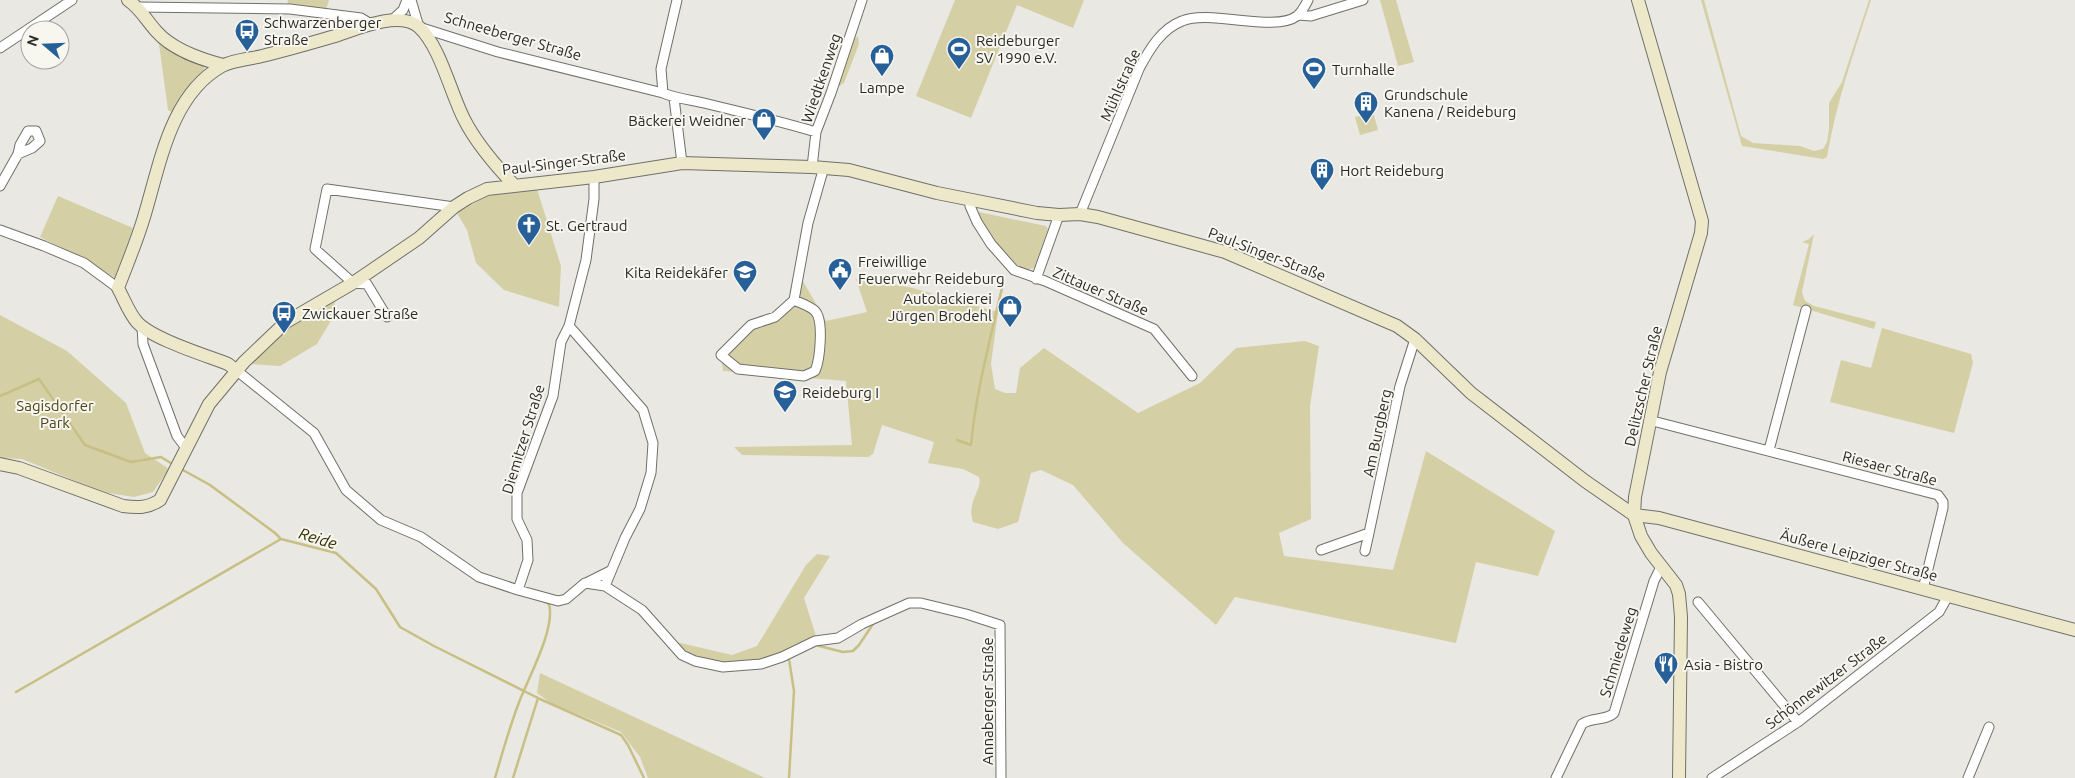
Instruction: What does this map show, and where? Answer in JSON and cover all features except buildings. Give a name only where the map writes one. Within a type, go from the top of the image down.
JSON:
[{"type":"street","points":[[0,48],[72,0]]},
{"type":"street","points":[[392,20],[403,10],[407,0]]},
{"type":"street","points":[[411,0],[419,27],[441,63],[463,118],[473,134],[514,185]]},
{"type":"street","points":[[663,93],[661,81],[662,63],[677,0]]},
{"type":"street","name":"Wiedtkenweg","points":[[818,167],[816,132],[862,0]]},
{"type":"street","points":[[1298,16],[1308,0]]},
{"type":"street","name":"Mühlstraße","points":[[1080,214],[1139,69],[1146,55],[1172,26],[1192,18],[1284,21],[1298,16],[1311,16],[1363,0]]},
{"type":"street","name":"Delitzscher Straße","points":[[1638,0],[1702,221],[1701,233],[1660,372],[1649,420],[1635,497],[1634,514],[1645,545],[1676,585],[1680,604],[1679,778]]},
{"type":"street","name":"Schneeberger Straße","points":[[133,3],[290,9],[362,18],[371,24],[401,20],[498,52],[663,93],[674,98],[692,100],[816,132]]},
{"type":"street","name":"Schneeberger Straße","points":[[133,3],[156,32],[176,47],[223,65]]},
{"type":"street","points":[[118,288],[144,218],[165,142],[186,101],[204,79],[223,65],[298,48],[371,24]]},
{"type":"street","points":[[674,98],[682,163]]},
{"type":"street","points":[[0,186],[18,154]]},
{"type":"street","name":"Paul-Singer-Straße","points":[[0,464],[19,468],[123,506],[138,508],[150,506],[160,500],[208,404],[236,370],[286,322],[354,282],[419,238],[454,207],[487,189],[594,177],[682,163],[818,167],[849,170],[972,200],[1037,213],[1098,216],[1225,252],[1397,326],[1414,339],[1471,393],[1585,481],[1634,514]]},
{"type":"street","points":[[794,300],[814,310],[820,320],[819,359],[815,371],[804,376],[738,369],[721,355],[751,325],[775,317],[794,300],[818,167]]},
{"type":"street","name":"Diemitzer Straße","points":[[518,590],[528,560],[527,540],[517,519],[517,493],[553,396],[561,342],[569,326],[586,260],[594,198],[594,177]]},
{"type":"street","points":[[387,317],[367,284],[354,282],[315,249],[327,190],[454,207]]},
{"type":"street","name":"Zittauer Straße","points":[[972,200],[970,206],[977,222],[1004,260],[1014,270],[1154,329],[1192,376]]},
{"type":"street","points":[[1036,279],[1059,215]]},
{"type":"street","points":[[0,230],[84,263],[118,288],[135,320],[142,327],[169,341],[220,361],[236,370],[314,433],[346,490],[381,520],[421,537],[479,577],[558,601],[566,599],[586,584],[610,572]]},
{"type":"street","points":[[1768,450],[1806,310]]},
{"type":"street","points":[[569,326],[643,410],[654,442],[651,474],[640,509],[605,586]]},
{"type":"street","points":[[142,327],[142,344],[177,436],[181,459]]},
{"type":"street","name":"Am Burgberg","points":[[1365,552],[1400,386],[1414,339]]},
{"type":"street","name":"Riesaer Straße","points":[[1649,420],[1938,494],[1943,502],[1943,508],[1923,589]]},
{"type":"street","name":"Äußere Leipziger Straße","points":[[1634,514],[1659,518],[2075,630]]},
{"type":"street","points":[[1321,550],[1369,533]]},
{"type":"street","name":"Schmiedeweg","points":[[1556,778],[1582,724],[1588,720],[1610,718],[1614,713],[1654,581],[1661,567]]},
{"type":"street","name":"Annaberger Straße","points":[[586,584],[605,586],[642,610],[682,655],[695,661],[723,668],[761,664],[782,657],[815,641],[838,638],[862,624],[909,603],[921,603],[1000,625],[1001,778]]},
{"type":"street","name":"Schönnewitzer Straße","points":[[1712,778],[1798,722],[1939,612],[1948,596]]},
{"type":"street","points":[[1698,602],[1798,722]]},
{"type":"street","points":[[1968,778],[1989,727]]},
{"type":"green space","points":[[288,0],[329,0],[326,10],[287,7]]},
{"type":"green space","name":"Reideburger SV 1990 e.V.","points":[[955,0],[1084,0],[1073,28],[1017,5],[971,118],[916,96]]},
{"type":"green space","points":[[1380,0],[1396,0],[1414,62],[1398,66]]},
{"type":"green space","points":[[1701,0],[1704,0],[1741,136],[1753,143],[1800,146],[1814,151],[1823,149],[1827,142],[1829,103],[1842,82],[1869,0],[1871,0],[1840,97],[1827,157],[1823,159],[1742,146]]},
{"type":"green space","points":[[858,36],[859,44],[844,83],[838,87],[853,40]]},
{"type":"green space","points":[[159,44],[204,63],[204,74],[175,114],[168,110]]},
{"type":"green space","points":[[1373,112],[1378,130],[1360,135],[1355,117]]},
{"type":"green space","points":[[537,189],[561,266],[559,307],[504,290],[476,263],[467,230],[457,213],[487,196]]},
{"type":"green space","points":[[58,196],[133,228],[115,278],[90,262],[40,237]]},
{"type":"green space","points":[[974,211],[1046,226],[1048,229],[1034,268],[1024,269],[1006,258],[998,250]]},
{"type":"green space","points":[[1814,234],[1802,292],[1805,301],[1814,306],[1876,322],[1874,329],[1793,305],[1809,244],[1802,242]]},
{"type":"green space","points":[[800,276],[826,321],[867,312],[856,279],[909,287],[998,312],[991,364],[995,389],[1005,393],[1016,393],[1020,368],[1044,348],[1138,413],[1200,383],[1236,348],[1305,341],[1319,346],[1310,406],[1311,519],[1279,533],[1284,556],[1393,570],[1426,451],[1555,531],[1538,576],[1476,562],[1456,643],[1235,597],[1216,625],[1123,543],[1073,485],[1041,470],[1031,473],[1018,522],[998,529],[973,522],[971,515],[973,502],[979,487],[979,477],[963,469],[928,463],[934,442],[882,425],[873,454],[868,457],[742,455],[734,447],[852,445],[846,381],[723,371],[721,355],[751,325],[794,308]]},
{"type":"green space","points":[[336,296],[332,319],[317,344],[280,366],[251,364],[252,355],[290,325]]},
{"type":"green space","name":"Sagisdorfer Park","points":[[0,315],[67,351],[126,403],[145,453],[169,469],[153,492],[134,497],[102,492],[22,459],[0,458]]},
{"type":"green space","points":[[1882,328],[1971,354],[1973,363],[1954,433],[1830,402],[1841,360],[1871,368]]},
{"type":"green space","points":[[817,554],[830,556],[804,598],[816,636],[766,659],[738,664],[703,659],[692,655],[676,642],[732,655],[757,646],[806,565]]},
{"type":"green space","points":[[540,673],[765,778],[648,778],[640,757],[621,732],[551,703],[537,693]]},
{"type":"waterway","points":[[957,440],[971,445],[980,386],[1002,288]]},
{"type":"waterway","name":"Reide","points":[[0,396],[39,379],[85,445],[131,462],[161,457],[174,465]]},
{"type":"waterway","name":"Reide","points":[[181,469],[210,485],[281,539],[336,553],[376,589],[400,627],[540,699],[621,735],[644,778]]},
{"type":"waterway","points":[[16,692],[281,539]]},
{"type":"waterway","name":"Reide","points":[[495,778],[515,714],[545,640],[550,614],[549,604],[543,601]]},
{"type":"waterway","points":[[815,645],[843,652],[853,651],[873,624],[885,618]]},
{"type":"waterway","points":[[789,659],[794,691],[789,778]]},
{"type":"waterway","points":[[513,778],[538,698]]},
{"type":"place","name":"Schwarzenberger Straße","points":[[247,52]]},
{"type":"place","name":"Reideburger SV 1990 e.V.","points":[[959,70]]},
{"type":"place","name":"Lampe","points":[[882,77]]},
{"type":"place","name":"Turnhalle","points":[[1314,90]]},
{"type":"place","name":"Grundschule Kanena / Reideburg","points":[[1366,124]]},
{"type":"place","name":"Bäckerei Weidner","points":[[764,141]]},
{"type":"place","name":"Hort Reideburg","points":[[1322,191]]},
{"type":"place","name":"St. Gertraud","points":[[529,246]]},
{"type":"place","name":"Freiwillige Feuerwehr Reideburg","points":[[840,291]]},
{"type":"place","name":"Kita Reidekäfer","points":[[745,293]]},
{"type":"place","name":"Autolackierei Jürgen Brodehl","points":[[1010,328]]},
{"type":"place","name":"Zwickauer Straße","points":[[284,334]]},
{"type":"place","name":"Reideburg I","points":[[785,413]]},
{"type":"place","name":"Asia - Bistro","points":[[1666,685]]}]
